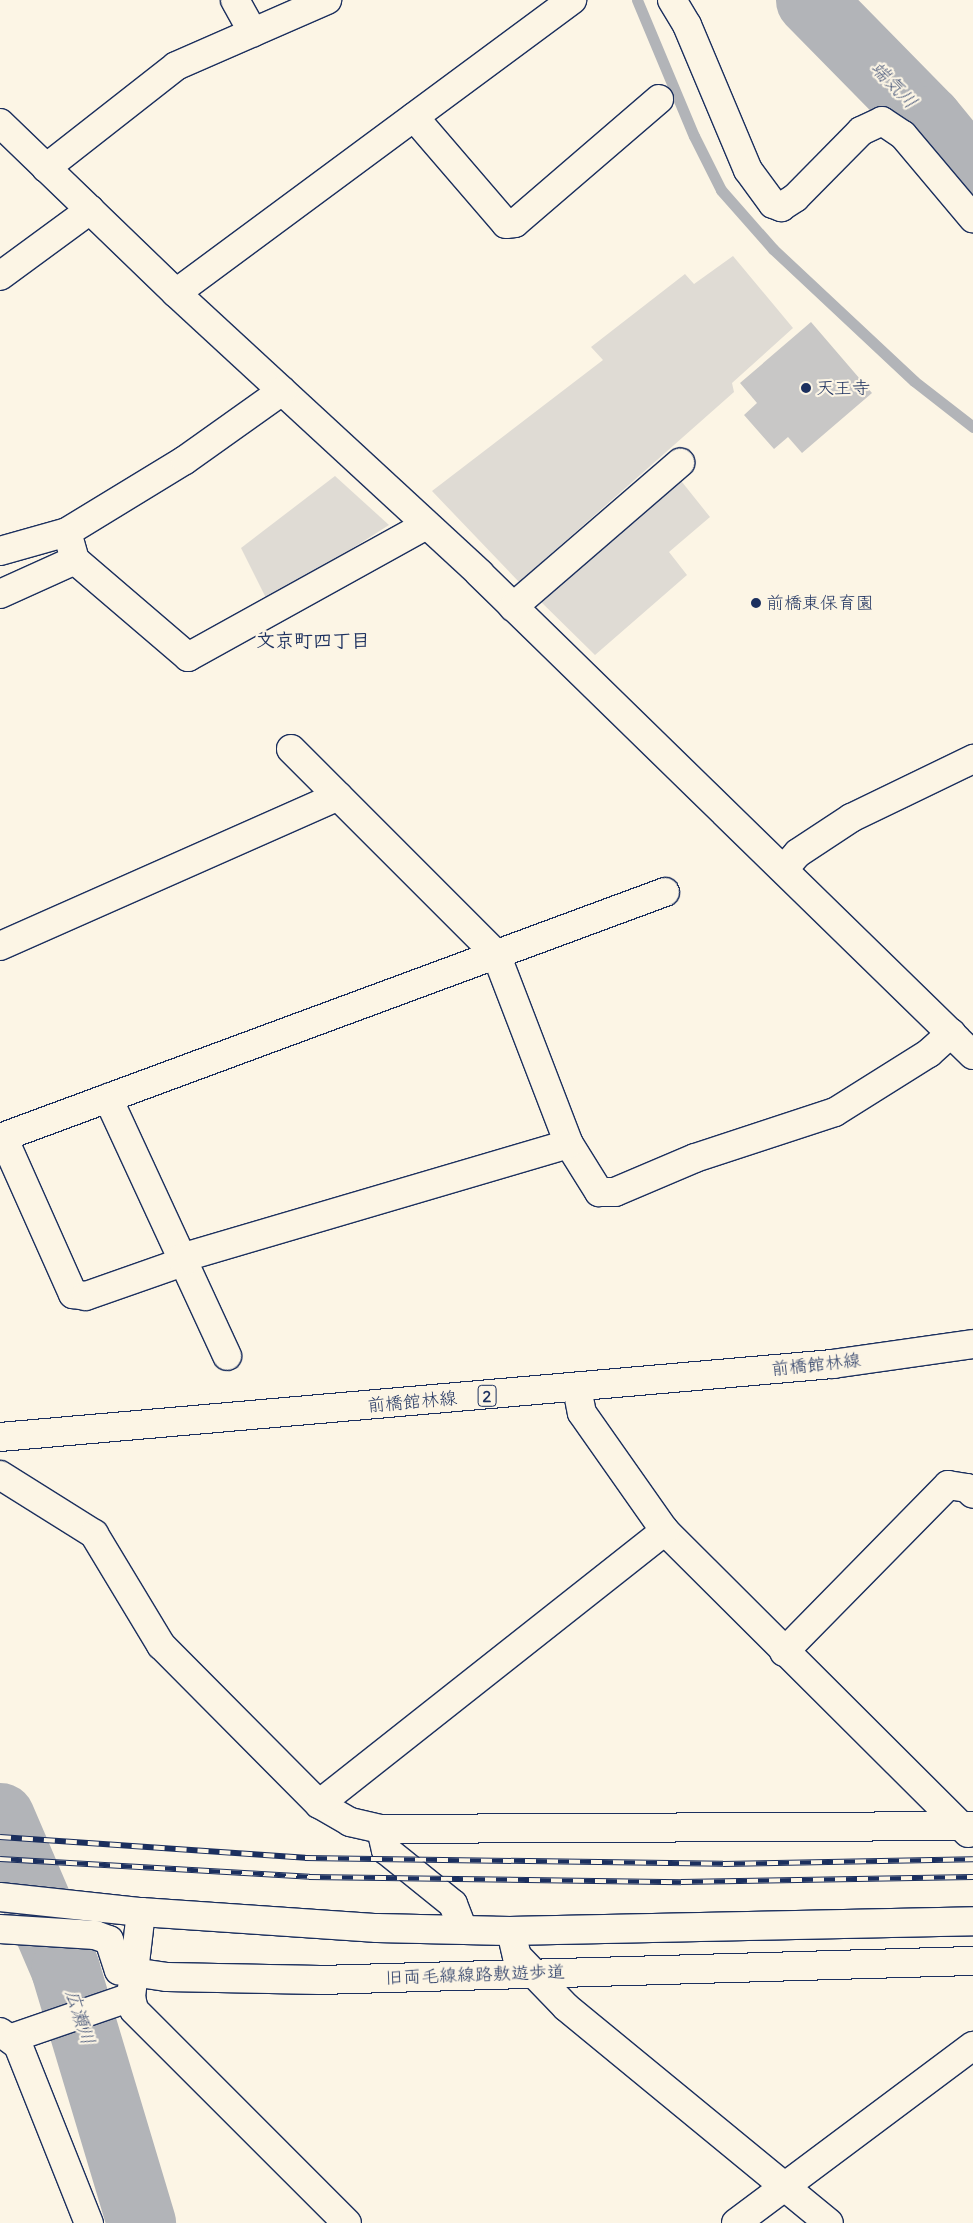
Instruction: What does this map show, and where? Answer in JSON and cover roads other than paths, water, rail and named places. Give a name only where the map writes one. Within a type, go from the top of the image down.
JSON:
[{"type":"street","points":[[235,0],[253,32]]},
{"type":"street","points":[[46,168],[176,66],[327,0]]},
{"type":"street","points":[[176,293],[572,0]]},
{"type":"street","points":[[672,0],[687,25],[748,170],[773,204],[781,207],[795,198],[862,131],[882,121],[903,135],[973,218]]},
{"type":"street","points":[[414,117],[506,224],[515,223],[660,99]]},
{"type":"street","points":[[0,123],[176,293],[513,607],[973,1055]]},
{"type":"street","points":[[0,276],[90,210]]},
{"type":"street","points":[[0,551],[68,532],[185,460],[282,391]]},
{"type":"street","points":[[513,607],[680,463]]},
{"type":"street","points":[[68,532],[75,560],[188,657],[426,524]]},
{"type":"street","points":[[0,594],[75,560]]},
{"type":"street","points":[[291,749],[496,954],[569,1144],[599,1192],[615,1192],[695,1158],[835,1112],[929,1053],[951,1033]]},
{"type":"street","points":[[784,869],[798,853],[851,818],[973,759]]},
{"type":"street","points":[[0,946],[338,796]]},
{"type":"street","points":[[569,1144],[182,1260],[86,1296],[73,1294],[2,1138],[665,892]]},
{"type":"street","points":[[108,1098],[226,1356]]},
{"type":"street","name":"前橋館林線","points":[[0,1437],[577,1388],[833,1364],[973,1344]]},
{"type":"street","points":[[577,1388],[582,1413],[665,1531],[784,1652],[969,1830]]},
{"type":"street","points":[[0,1475],[94,1534],[161,1645],[319,1804],[350,1822],[381,1829],[969,1830]]},
{"type":"street","points":[[784,1652],[948,1485],[967,1488],[973,1494]]},
{"type":"street","points":[[319,1804],[665,1531]]},
{"type":"street","points":[[381,1829],[386,1850],[453,1904],[462,1927]]},
{"type":"street","points":[[0,1897],[141,1912],[377,1928],[462,1927],[511,1931],[973,1921]]},
{"type":"street","points":[[141,1912],[128,1989],[134,2010],[347,2223]]},
{"type":"street","name":"旧両毛線線路敷遊歩道","points":[[0,1929],[95,1935],[109,1940],[119,1970],[128,1989],[167,1977],[320,1980],[973,1961]]},
{"type":"street","points":[[511,1931],[517,1956],[566,2007],[829,2223]]},
{"type":"street","points":[[89,2223],[6,2035],[38,2027],[128,1989]]},
{"type":"street","points":[[736,2223],[973,2046]]},
{"type":"waterway","points":[[637,0],[694,136],[721,190],[773,249],[914,381],[973,427]]},
{"type":"waterway","name":"端気川","points":[[810,0],[928,120],[973,175]]},
{"type":"waterway","name":"広瀬川","points":[[0,1817],[65,1969],[141,2223]]},
{"type":"railway","points":[[0,1837],[305,1858],[723,1864],[973,1859]]},
{"type":"railway","points":[[0,1859],[309,1877],[681,1882],[973,1877]]},
{"type":"place","name":"天王寺","points":[[806,388]]},
{"type":"place","name":"前橋東保育園","points":[[756,603]]},
{"type":"district","name":"文京町四丁目","points":[[313,641]]}]
